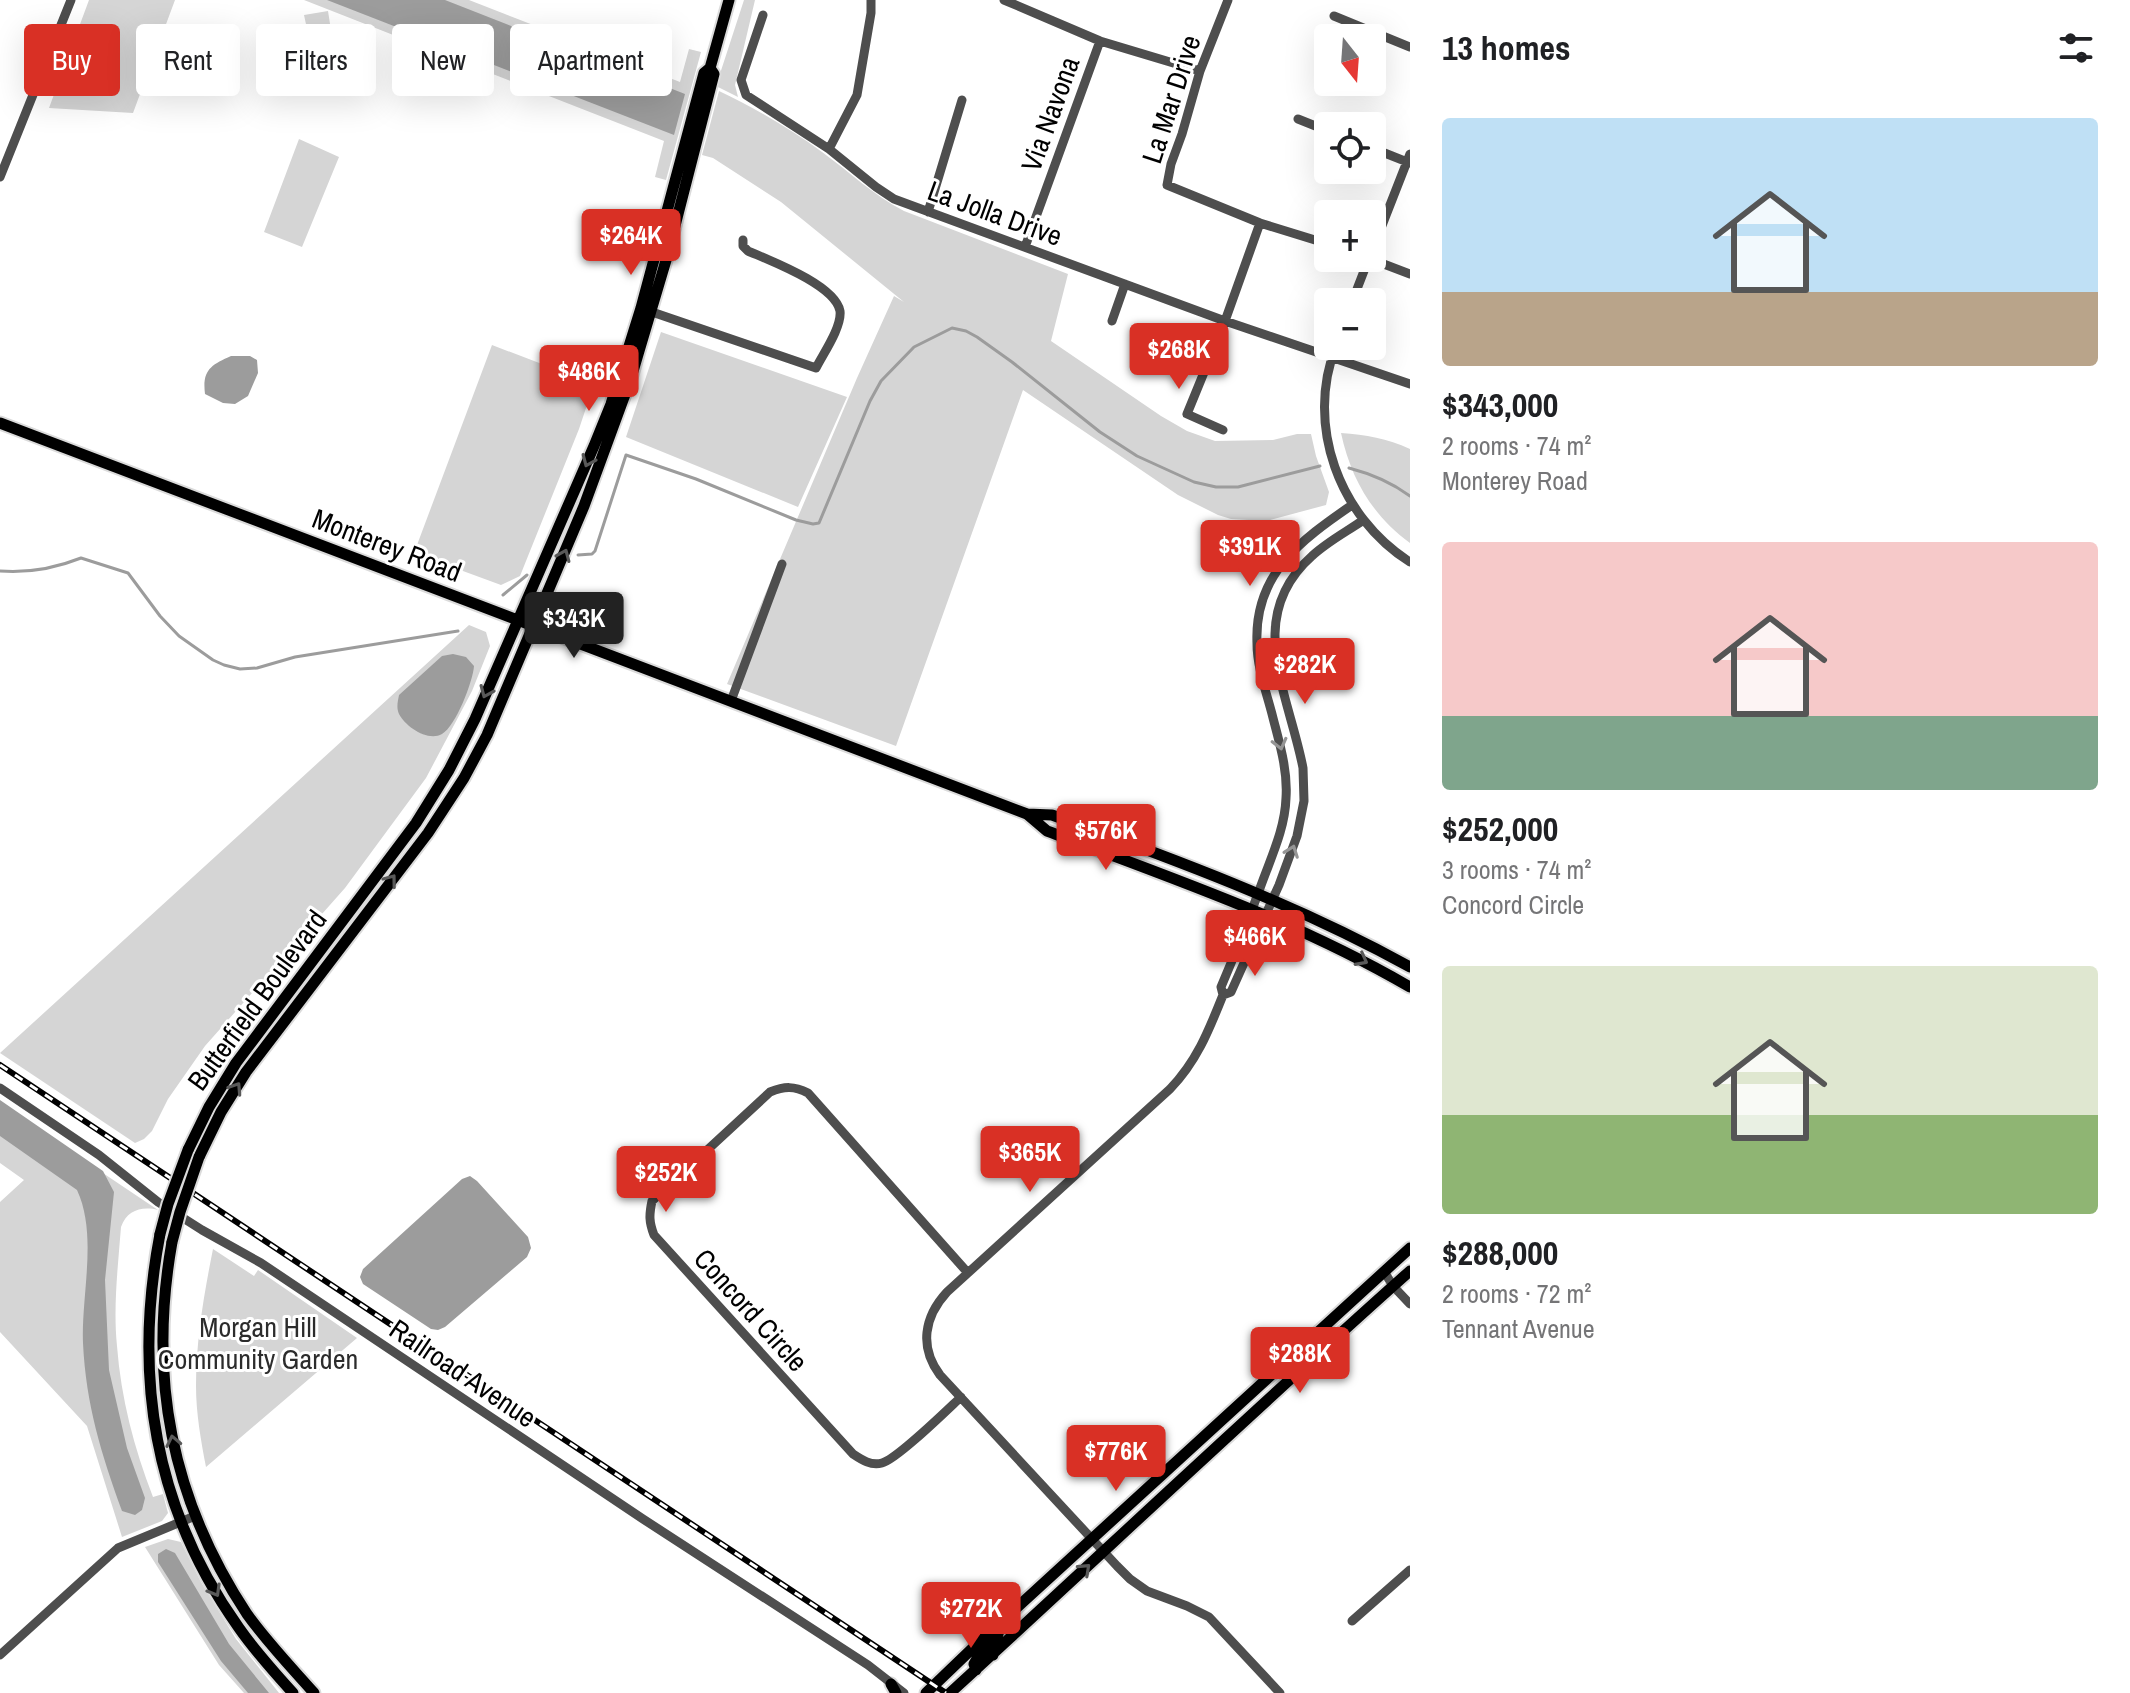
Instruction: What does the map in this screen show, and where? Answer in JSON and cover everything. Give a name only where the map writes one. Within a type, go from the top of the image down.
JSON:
[{"type":"main road","points":[[692,138],[703,96],[714,74],[710,68],[729,0]]},
{"type":"main road","name":"Butterfield Boulevard","points":[[314,1693],[249,1616],[218,1566],[195,1516],[175,1449],[163,1371],[163,1306],[172,1242],[199,1157],[221,1112],[246,1072],[428,833],[464,778],[487,735],[613,431],[652,312],[692,138]]},
{"type":"main road","name":"Butterfield Boulevard","points":[[293,1693],[237,1626],[205,1573],[181,1521],[167,1479],[157,1440],[148,1370],[149,1304],[160,1234],[188,1150],[236,1063],[432,799],[464,743],[611,404],[692,138]]},
{"type":"main road","name":"Monterey Road","points":[[0,423],[1027,814],[1052,815],[1258,894],[1339,930],[1410,967]]},
{"type":"main road","name":"Monterey Road","points":[[1027,814],[1047,831],[1266,914],[1329,943],[1410,987]]},
{"type":"main road","points":[[926,1693],[1410,1248]]},
{"type":"main road","points":[[950,1693],[1410,1271]]},
{"type":"main road","points":[[993,1655],[989,1647],[998,1635],[997,1626]]},
{"type":"main road","points":[[976,1670],[974,1661],[982,1650],[977,1644]]},
{"type":"street","points":[[0,177],[71,0]]},
{"type":"street","points":[[829,149],[857,95],[871,0]]},
{"type":"street","points":[[1004,0],[1100,41],[1200,71]]},
{"type":"street","name":"La Mar Drive","points":[[1228,0],[1200,71],[1167,185],[1260,223],[1314,239]]},
{"type":"street","name":"La Jolla Drive","points":[[763,15],[741,80],[746,95],[829,149],[894,199],[1314,351]]},
{"type":"street","points":[[1334,16],[1410,47]]},
{"type":"street","name":"Via Navona","points":[[1025,247],[1100,41]]},
{"type":"street","points":[[928,212],[962,100]]},
{"type":"street","points":[[1298,119],[1314,125]]},
{"type":"street","points":[[1386,153],[1409,160],[1386,217]]},
{"type":"street","points":[[1223,430],[1187,414],[1260,223]]},
{"type":"street","points":[[652,312],[816,368],[838,325],[840,310],[832,298],[809,280],[748,251],[743,246],[743,240]]},
{"type":"street","points":[[1386,265],[1410,274]]},
{"type":"street","points":[[1112,321],[1125,284]]},
{"type":"street","points":[[1330,360],[1325,389],[1326,435],[1330,455],[1345,492],[1362,521],[1410,562]]},
{"type":"street","name":"La Jolla Drive","points":[[1340,360],[1410,384]]},
{"type":"street","points":[[1280,1693],[1209,1617],[1147,1591],[1130,1579],[1092,1540],[940,1375],[929,1352],[927,1330],[938,1302],[1180,1078],[1203,1045],[1223,995],[1221,987],[1283,824],[1287,796],[1283,757],[1258,659],[1257,625],[1261,606],[1277,569],[1289,554],[1304,539],[1352,505]]},
{"type":"street","points":[[1223,995],[1231,992],[1273,900],[1302,820],[1304,783],[1300,753],[1274,651],[1278,610],[1288,584],[1300,568],[1326,545],[1362,521]]},
{"type":"street","points":[[731,701],[782,564]]},
{"type":"street","name":"Concord Circle","points":[[961,1397],[894,1457],[880,1464],[865,1462],[853,1454],[654,1235],[649,1213],[652,1201],[770,1092],[781,1087],[795,1087],[808,1093],[968,1273]]},
{"type":"street","name":"Railroad Avenue","points":[[0,1088],[99,1155],[169,1209],[261,1263],[643,1519],[868,1665],[894,1689],[904,1693]]},
{"type":"street","points":[[1382,1275],[1410,1304]]},
{"type":"street","points":[[0,1655],[118,1548],[195,1516]]},
{"type":"street","points":[[1352,1621],[1410,1570]]},
{"type":"green space","points":[[89,0],[175,0],[166,24],[136,24],[136,96],[139,96],[133,113],[49,108],[53,96],[120,96],[120,24],[80,24]]},
{"type":"green space","points":[[304,0],[469,0],[531,24],[510,24],[510,81],[494,74],[494,24],[392,24],[392,34],[376,28],[376,24],[365,24]]},
{"type":"green space","points":[[744,0],[755,0],[735,85],[738,97],[716,86]]},
{"type":"green space","points":[[328,11],[330,24],[306,24],[304,15]]},
{"type":"green space","points":[[689,49],[701,52],[666,180],[655,177],[664,141],[549,96],[672,96],[672,79],[680,82]]},
{"type":"green space","points":[[719,91],[798,135],[904,211],[1068,274],[1051,341],[1161,416],[1187,431],[1215,441],[1273,440],[1311,434],[1329,492],[1326,505],[1266,521],[1218,515],[1178,495],[1023,390],[896,746],[727,684],[894,296],[904,302],[781,202],[713,158],[702,155]]},
{"type":"green space","points":[[299,139],[339,157],[302,247],[264,232]]},
{"type":"green space","points":[[661,332],[847,397],[798,507],[626,437]]},
{"type":"green space","points":[[492,345],[594,384],[520,576],[501,585],[414,553]]},
{"type":"green space","points":[[1341,433],[1376,438],[1410,449],[1410,543],[1385,520],[1365,495],[1351,466]]},
{"type":"green space","points":[[469,625],[486,632],[490,646],[472,691],[426,778],[345,888],[205,1046],[144,1139],[135,1143],[0,1053]]},
{"type":"green space","points":[[0,1104],[158,1210],[136,1211],[127,1217],[121,1227],[116,1331],[125,1404],[134,1441],[153,1497],[163,1494],[168,1513],[162,1521],[122,1537],[87,1426],[0,1332],[0,1202],[24,1180],[0,1163]]},
{"type":"green space","name":"Morgan Hill Community Garden","points":[[213,1249],[254,1276],[258,1270],[357,1338],[206,1467],[198,1417],[196,1369]]},
{"type":"green space","points":[[168,1539],[181,1542],[236,1639],[279,1693],[244,1693],[219,1665],[145,1547]]},
{"type":"shaded area","points":[[327,0],[445,0],[510,25],[510,71],[494,65],[494,24],[392,25]]},
{"type":"shaded area","points":[[672,89],[685,94],[674,135],[574,96],[672,96]]},
{"type":"shaded area","points":[[231,356],[250,356],[257,360],[258,373],[248,396],[235,404],[223,403],[205,394],[209,369]]},
{"type":"shaded area","points":[[453,654],[466,657],[474,666],[467,692],[458,713],[442,734],[424,735],[402,719],[397,706],[399,695],[442,656]]},
{"type":"shaded area","points":[[0,1100],[103,1171],[114,1192],[105,1280],[109,1370],[127,1448],[145,1498],[142,1510],[135,1515],[122,1511],[101,1449],[87,1387],[83,1324],[88,1246],[83,1208],[77,1190],[0,1136]]},
{"type":"shaded area","points":[[470,1176],[528,1237],[531,1248],[527,1257],[445,1327],[431,1329],[363,1284],[360,1277],[363,1269],[462,1179]]},
{"type":"shaded area","points":[[166,1549],[175,1553],[229,1644],[269,1693],[248,1693],[221,1661],[158,1562],[158,1554]]},
{"type":"waterway","points":[[578,555],[595,551],[626,455],[696,479],[796,520],[819,523],[881,381],[914,347],[952,328],[977,337],[1100,432],[1137,456],[1194,482],[1216,487],[1238,487],[1320,466]]},
{"type":"waterway","points":[[1349,468],[1381,479],[1410,496]]},
{"type":"waterway","points":[[0,571],[41,569],[81,558],[128,573],[179,636],[213,660],[240,669],[458,631]]},
{"type":"waterway","points":[[503,595],[527,575]]},
{"type":"railway","points":[[0,1065],[946,1693]]}]
